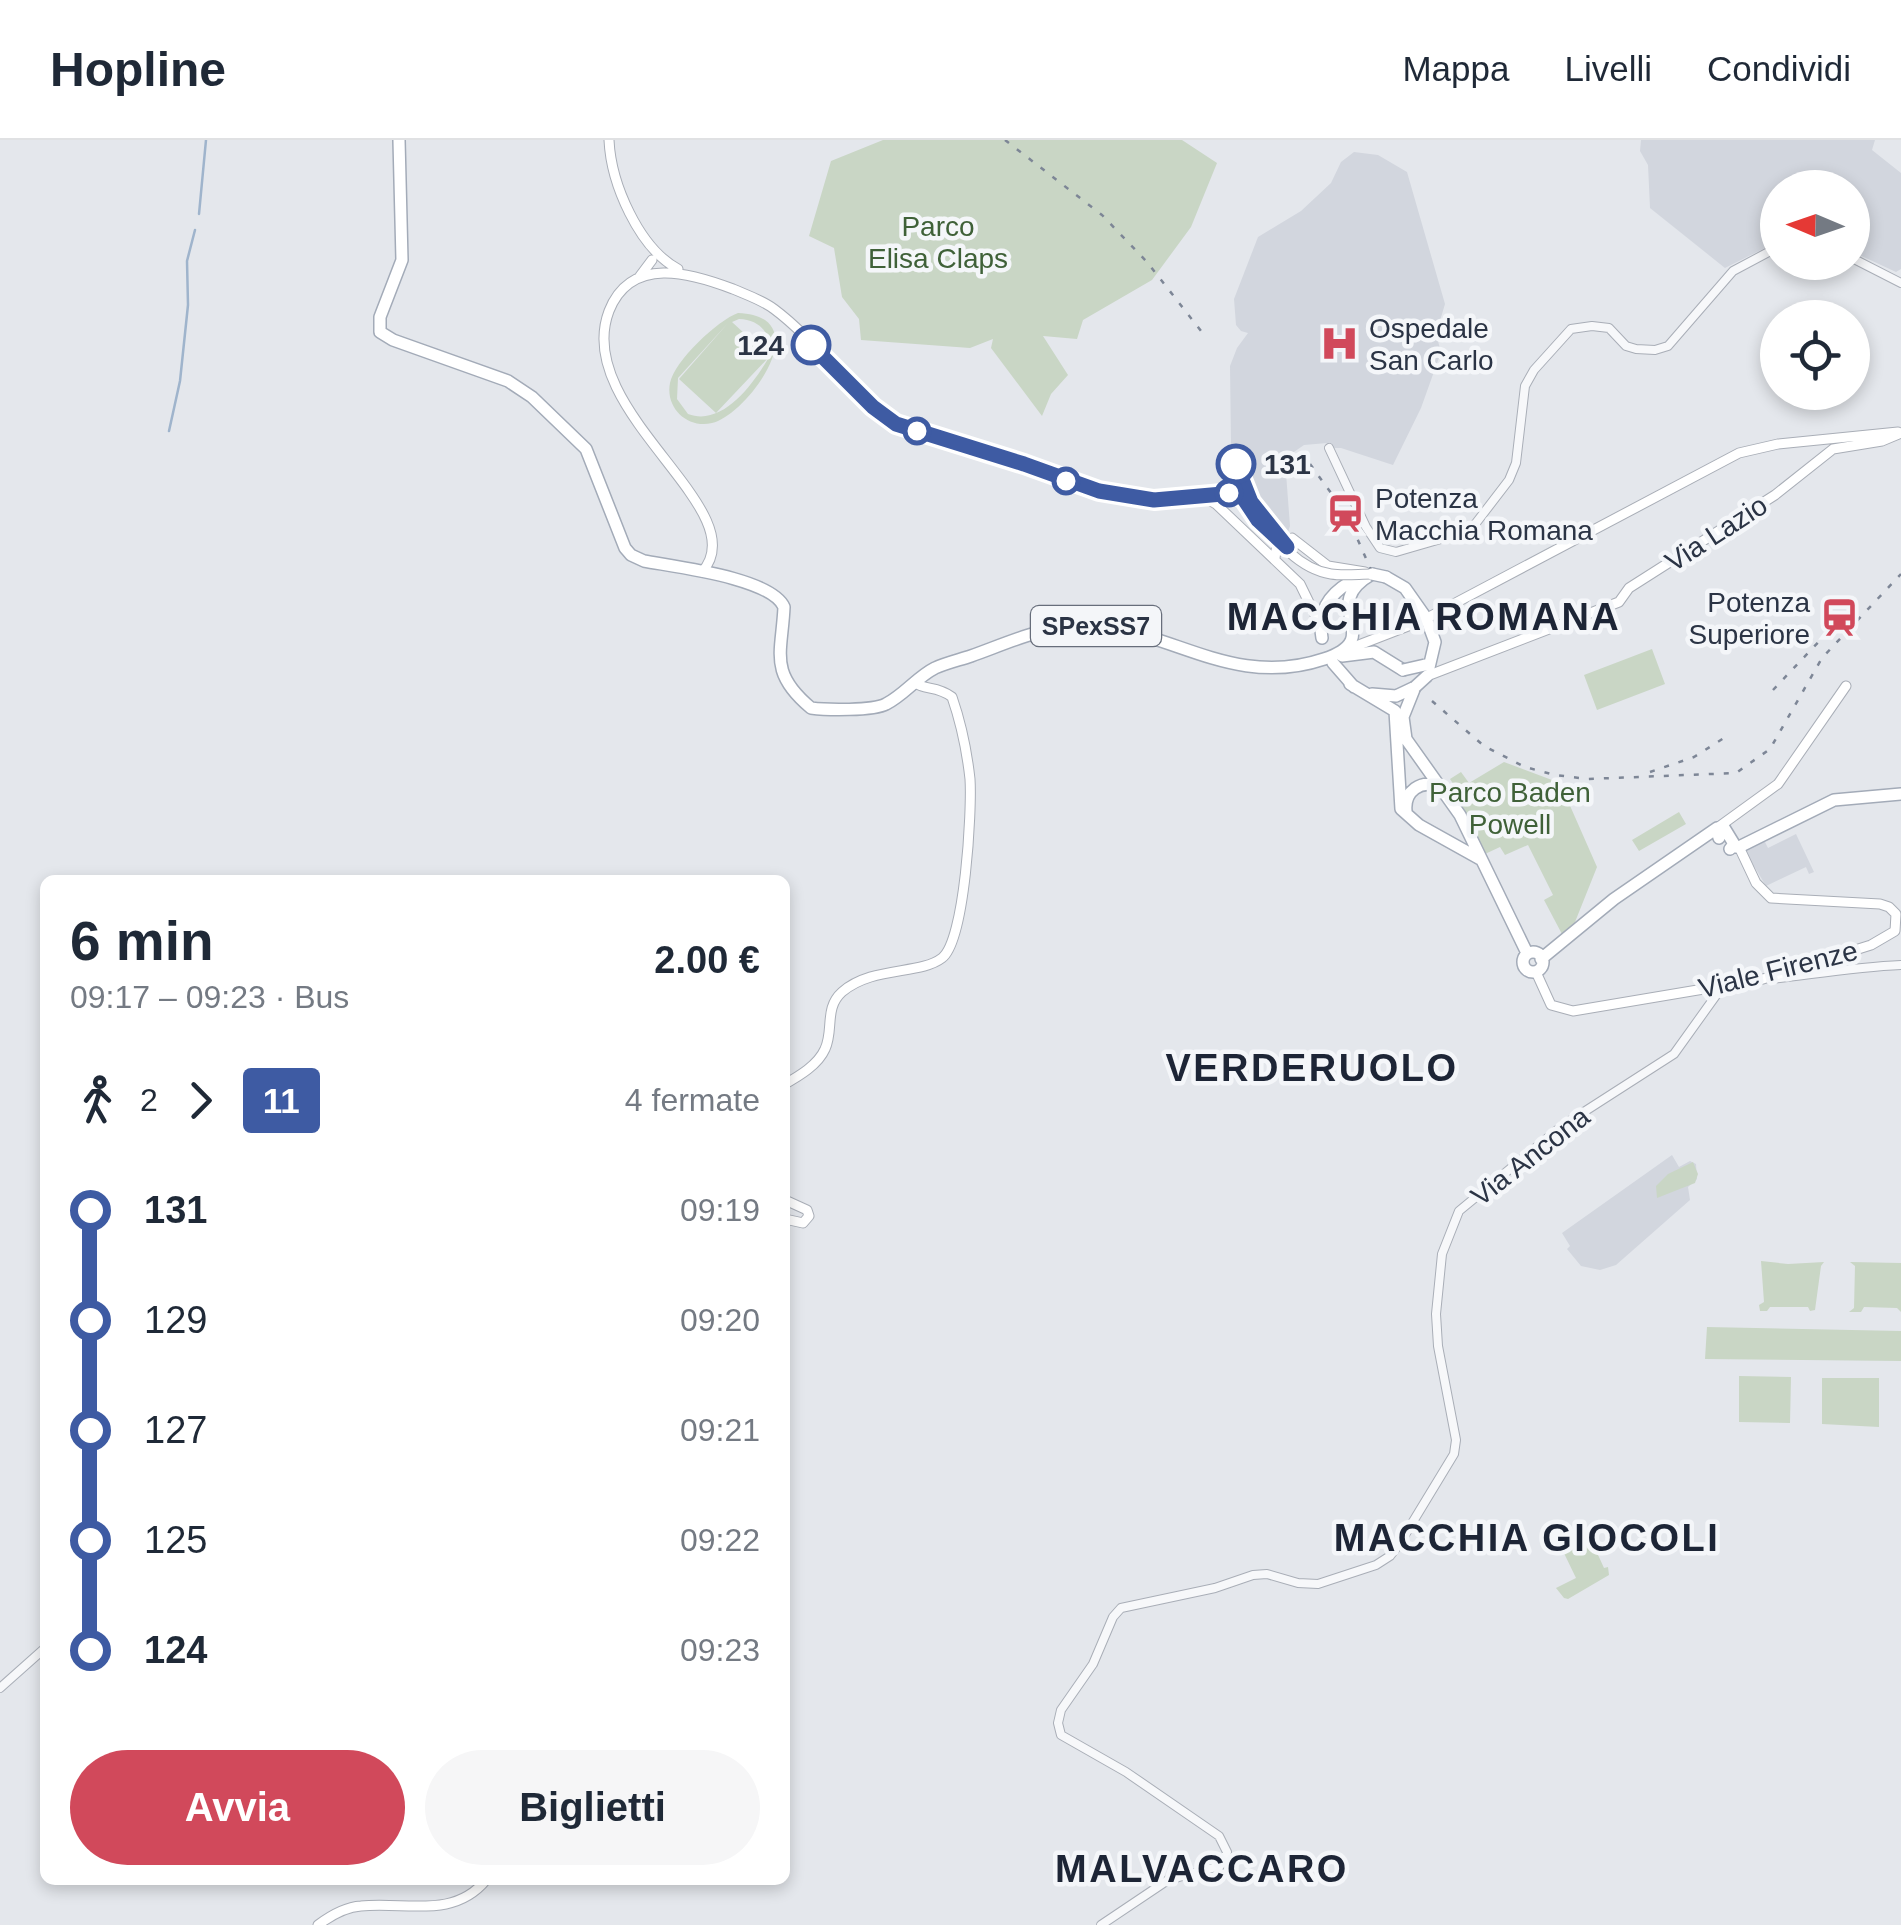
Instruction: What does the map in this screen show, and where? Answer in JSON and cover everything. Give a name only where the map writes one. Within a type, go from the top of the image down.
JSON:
[{"type":"main road","points":[[400,140],[404,238],[402,260],[380,317],[384,337],[508,381],[532,397],[586,449],[627,552],[644,561],[764,590],[781,600],[784,608],[778,655],[800,699],[810,708],[884,706],[914,682],[938,687],[952,697],[970,781],[963,905],[948,952],[937,962],[879,974],[843,992],[830,1011],[825,1050],[790,1081]]},
{"type":"main road","points":[[609,140],[618,191],[658,265]]},
{"type":"main road","points":[[702,572],[712,540],[706,519],[683,480],[628,412],[611,379],[604,338],[608,314],[618,295],[658,265],[771,306],[884,417],[1071,482],[1154,500],[1223,492],[1241,496],[1268,531],[1311,568],[1330,574],[1379,576]]},
{"type":"main road","name":"SPexSS7","points":[[914,682],[935,668],[1040,630],[1069,626],[1111,628],[1252,668],[1330,661],[1346,650],[1449,608],[1739,454],[1770,446],[1831,444],[1901,432]]},
{"type":"main road","name":"Via Lazio","points":[[1429,670],[1463,662],[1619,602],[1629,588],[1775,494],[1831,444]]},
{"type":"main road","points":[[1203,497],[1216,504],[1277,560],[1309,596],[1319,618],[1321,635]]},
{"type":"main road","points":[[1300,543],[1303,554],[1298,563],[1287,566],[1277,560],[1274,548],[1283,538],[1292,538],[1300,543],[1328,566],[1379,576],[1431,610],[1449,608]]},
{"type":"main road","points":[[677,568],[698,565],[707,558]]},
{"type":"main road","points":[[707,558],[717,577]]},
{"type":"main road","points":[[1346,650],[1354,635],[1348,609],[1350,592],[1379,576]]},
{"type":"main road","points":[[1321,635],[1322,613],[1334,593],[1355,580],[1379,576]]},
{"type":"main road","points":[[1410,594],[1435,642],[1429,670],[1404,717],[1406,739],[1463,823],[1527,953],[1534,952],[1539,965],[1614,899],[1719,831],[1778,784],[1846,686]]},
{"type":"main road","points":[[1429,670],[1404,670],[1374,652],[1330,661],[1350,684],[1395,712],[1400,805],[1408,816],[1482,860]]},
{"type":"main road","points":[[1350,684],[1388,696],[1414,692]]},
{"type":"main road","points":[[1408,816],[1405,803],[1416,787],[1426,784],[1442,790]]},
{"type":"main road","points":[[1719,831],[1728,848],[1834,800],[1901,794]]},
{"type":"main road","points":[[1445,838],[1457,836],[1463,823]]},
{"type":"main road","name":"Viale Firenze","points":[[1539,965],[1548,1000],[1565,1010],[1763,979],[1870,946],[1895,931],[1896,914],[1880,904],[1771,898],[1756,883],[1735,846]]},
{"type":"main road","points":[[790,1202],[807,1210],[810,1216],[803,1222],[790,1220]]},
{"type":"main road","points":[[318,1925],[361,1906],[435,1906],[469,1896],[481,1885]]},
{"type":"street","points":[[1328,448],[1380,548],[1396,552],[1465,532],[1510,480],[1520,445],[1525,386],[1570,328],[1608,328],[1626,346],[1636,350],[1668,346],[1734,271],[1760,256]]},
{"type":"street","points":[[1870,267],[1901,282]]},
{"type":"street","points":[[1808,963],[1802,971],[1814,975]]},
{"type":"street","points":[[1763,979],[1901,965]]},
{"type":"street","name":"Via Ancona","points":[[1101,1925],[1168,1880],[1204,1872],[1224,1861],[1226,1846],[1218,1836],[1126,1772],[1064,1739],[1058,1728],[1058,1718],[1093,1664],[1113,1617],[1121,1608],[1267,1574],[1318,1584],[1390,1556],[1454,1454],[1456,1440],[1438,1346],[1436,1314],[1442,1254],[1459,1212],[1562,1126],[1674,1054],[1722,987]]},
{"type":"street","points":[[0,1688],[40,1652]]},
{"type":"shaded area","points":[[1641,140],[1875,140],[1872,150],[1901,173],[1901,269],[1896,272],[1870,260],[1870,170],[1760,170],[1760,250],[1725,268],[1650,208],[1648,165],[1640,151]]},
{"type":"shaded area","name":"Ospedale San Carlo","points":[[1354,152],[1378,155],[1407,172],[1445,304],[1436,334],[1441,352],[1421,408],[1393,465],[1341,448],[1329,448],[1327,443],[1304,445],[1291,454],[1286,473],[1290,526],[1286,538],[1281,540],[1251,502],[1231,445],[1230,366],[1248,333],[1236,325],[1234,299],[1258,237],[1301,211],[1331,183],[1341,162]]},
{"type":"shaded area","points":[[1796,834],[1814,872],[1809,874],[1806,867],[1766,886],[1745,851],[1764,840],[1768,848]]},
{"type":"shaded area","points":[[1672,1155],[1679,1167],[1690,1161],[1696,1164],[1697,1179],[1688,1187],[1690,1200],[1616,1265],[1600,1270],[1581,1266],[1567,1249],[1570,1246],[1562,1233]]},
{"type":"green space","name":"Parco Elisa Claps","points":[[883,140],[1182,140],[1217,163],[1191,227],[1152,280],[1083,320],[1077,339],[1043,336],[1068,375],[1051,394],[1042,416],[991,348],[993,339],[970,348],[861,340],[859,319],[842,297],[834,248],[809,236],[831,161]]},
{"type":"green space","points":[[738,313],[762,318],[773,330],[775,347],[769,366],[742,403],[727,416],[712,423],[695,423],[675,408],[670,383],[688,353]],"holes":[[[739,319],[759,325],[769,341],[769,356],[732,322]],[[728,323],[679,379],[716,413],[688,414],[677,399],[678,378]],[[769,357],[745,391],[716,413]]]},
{"type":"green space","points":[[1652,649],[1665,684],[1597,710],[1584,675]]},
{"type":"green space","name":"Parco Baden Powell","points":[[1504,762],[1560,783],[1597,867],[1573,927],[1563,936],[1544,900],[1553,895],[1528,845],[1505,855],[1500,847],[1485,854],[1460,813],[1459,803],[1463,799],[1450,779],[1461,772],[1469,783]]},
{"type":"green space","points":[[1679,812],[1686,824],[1639,851],[1632,840]]},
{"type":"green space","points":[[1693,1162],[1698,1174],[1695,1183],[1657,1198],[1656,1186],[1668,1174]]},
{"type":"green space","points":[[1761,1261],[1824,1262],[1815,1310],[1770,1307],[1760,1311],[1759,1305],[1764,1302]]},
{"type":"green space","points":[[1850,1262],[1901,1263],[1901,1312],[1897,1308],[1864,1307],[1861,1312],[1849,1312],[1854,1308],[1855,1266]]},
{"type":"green space","points":[[1707,1327],[1901,1331],[1901,1361],[1705,1359]]},
{"type":"green space","points":[[1739,1376],[1791,1377],[1790,1423],[1739,1422]]},
{"type":"green space","points":[[1822,1378],[1879,1378],[1879,1427],[1822,1424]]},
{"type":"green space","points":[[1589,1535],[1609,1575],[1564,1598],[1556,1588],[1576,1578],[1561,1547]]},
{"type":"waterway","points":[[199,214],[206,140]]},
{"type":"waterway","points":[[169,431],[180,381],[188,305],[187,261],[195,230]]},
{"type":"railway","points":[[1005,140],[1102,215],[1147,262],[1205,336]]},
{"type":"railway","points":[[1310,464],[1347,515],[1371,570]]},
{"type":"railway","points":[[1432,701],[1484,746],[1525,767],[1555,775],[1588,779],[1736,773],[1770,749],[1822,658],[1901,574]]},
{"type":"railway","points":[[1773,690],[1826,634]]},
{"type":"railway","points":[[1650,772],[1694,757],[1724,738]]},
{"type":"bus line","name":"11","points":[[811,345],[873,407],[896,424],[1099,491],[1154,500],[1234,493],[1287,547],[1251,502],[1236,464]]},
{"type":"place","name":"Ospedale San Carlo","points":[[1339,344]]},
{"type":"place","name":"124","points":[[811,345]]},
{"type":"place","name":"131","points":[[1236,464]]},
{"type":"place","name":"Potenza Macchia Romana","points":[[1345,514]]},
{"type":"place","name":"Potenza Superiore","points":[[1840,618]]},
{"type":"district","name":"MACCHIA ROMANA","points":[[1424,617]]},
{"type":"district","name":"VERDERUOLO","points":[[1312,1068]]},
{"type":"district","name":"MACCHIA GIOCOLI","points":[[1527,1538]]},
{"type":"district","name":"MALVACCARO","points":[[1202,1869]]}]
